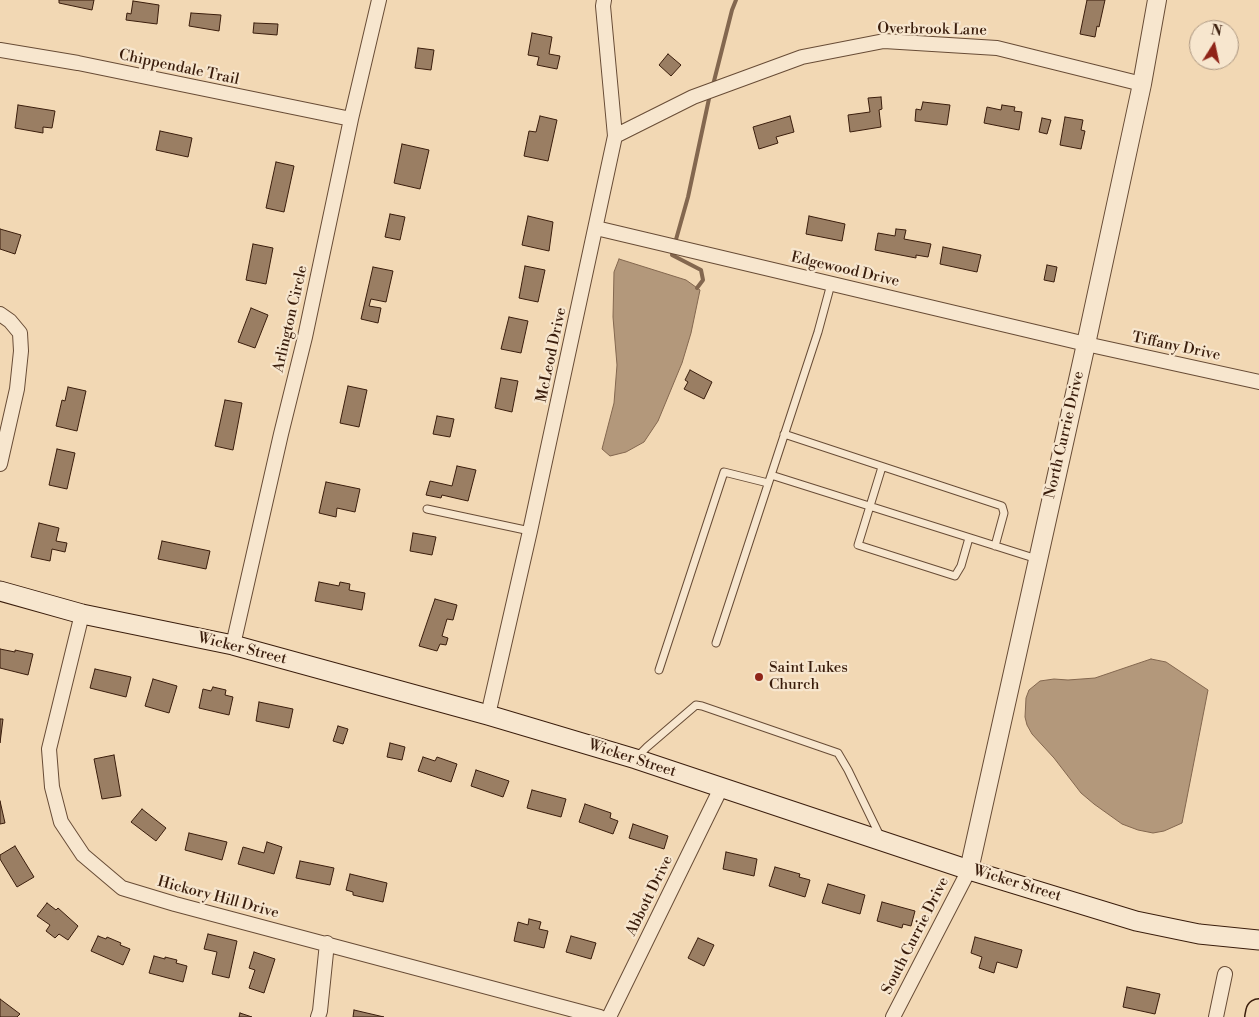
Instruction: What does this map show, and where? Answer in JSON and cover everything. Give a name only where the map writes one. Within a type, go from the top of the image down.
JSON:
[{"type":"highway","points":[[1258,1017],[1259,1012]]},
{"type":"main road","name":"Wicker Street","points":[[0,591],[82,614],[234,645],[488,715],[636,759],[969,870],[1136,921],[1199,934],[1259,940]]},
{"type":"street","name":"Arlington Circle","points":[[234,645],[379,0]]},
{"type":"street","name":"McLeod Drive","points":[[488,715],[530,531],[615,136],[604,0]]},
{"type":"street","name":"North Currie Drive","points":[[969,870],[1086,344],[1142,84],[1158,0]]},
{"type":"street","name":"Overbrook Lane","points":[[615,136],[693,97],[802,58],[884,41],[997,48],[1142,84]]},
{"type":"street","name":"Chippendale Trail","points":[[0,50],[78,63],[351,119]]},
{"type":"street","name":"Edgewood Drive","points":[[596,228],[1086,344]]},
{"type":"street","points":[[0,314],[20,332],[21,351],[17,389],[0,464]]},
{"type":"street","name":"Tiffany Drive","points":[[1086,344],[1259,382]]},
{"type":"street","name":"Hickory Hill Drive","points":[[82,614],[49,749],[52,787],[61,822],[82,855],[122,888],[175,904],[600,1017]]},
{"type":"street","name":"Abbott Drive","points":[[609,1017],[721,788]]},
{"type":"street","name":"South Currie Drive","points":[[893,1017],[969,870]]},
{"type":"street","points":[[318,1017],[327,943]]},
{"type":"street","points":[[1216,1017],[1225,974]]},
{"type":"lane","points":[[716,642],[818,332],[831,284]]},
{"type":"lane","points":[[784,434],[1002,506],[1004,514],[995,546]]},
{"type":"lane","points":[[882,466],[858,545],[955,576],[961,566],[969,538]]},
{"type":"lane","points":[[659,670],[724,472],[768,484]]},
{"type":"lane","points":[[771,475],[1038,559]]},
{"type":"lane","points":[[427,509],[530,531]]},
{"type":"lane","points":[[636,759],[647,747],[696,705],[702,706],[838,753],[882,841]]},
{"type":"shaded area","points":[[619,259],[686,280],[700,290],[691,333],[682,363],[658,421],[644,442],[626,452],[610,456],[602,449],[614,403],[617,365],[613,317],[614,272]]},
{"type":"shaded area","points":[[1151,659],[1166,662],[1208,690],[1182,823],[1164,831],[1153,833],[1122,824],[1081,793],[1054,758],[1032,734],[1025,717],[1026,698],[1029,690],[1040,681],[1095,678]]},
{"type":"building","points":[[59,0],[94,0],[92,10],[59,3]]},
{"type":"building","points":[[1087,0],[1105,0],[1095,37],[1080,34]]},
{"type":"building","points":[[133,1],[159,5],[157,24],[126,20],[127,13],[131,14]]},
{"type":"building","points":[[191,13],[221,15],[219,31],[189,26]]},
{"type":"building","points":[[254,23],[278,24],[277,35],[253,33]]},
{"type":"building","points":[[532,33],[552,37],[549,54],[560,56],[557,69],[537,65],[539,57],[528,55]]},
{"type":"building","points":[[418,48],[434,50],[431,70],[415,68]]},
{"type":"building","points":[[668,54],[681,65],[671,76],[659,65]]},
{"type":"building","points":[[881,97],[882,109],[879,110],[881,127],[850,132],[848,115],[870,112],[868,98]]},
{"type":"building","points":[[923,102],[950,105],[947,125],[915,121],[916,109],[921,110]]},
{"type":"building","points":[[18,105],[55,111],[52,128],[43,127],[43,133],[15,128]]},
{"type":"building","points":[[1002,105],[1015,107],[1014,111],[1022,112],[1019,130],[984,123],[987,107],[1001,110]]},
{"type":"building","points":[[540,116],[557,120],[548,161],[524,156],[529,131],[536,132]]},
{"type":"building","points":[[790,116],[794,132],[776,137],[778,143],[759,149],[753,127]]},
{"type":"building","points":[[1065,117],[1083,120],[1081,130],[1085,131],[1081,149],[1060,145]]},
{"type":"building","points":[[1042,118],[1051,120],[1047,134],[1039,132]]},
{"type":"building","points":[[160,131],[192,138],[188,157],[156,150]]},
{"type":"building","points":[[402,144],[429,150],[420,189],[394,183]]},
{"type":"building","points":[[276,162],[294,166],[284,212],[266,208]]},
{"type":"building","points":[[390,214],[405,217],[400,240],[385,237]]},
{"type":"building","points":[[528,216],[553,222],[549,251],[522,245]]},
{"type":"building","points":[[809,216],[845,224],[842,241],[806,234]]},
{"type":"building","points":[[0,229],[21,235],[15,254],[0,249]]},
{"type":"building","points":[[896,229],[906,230],[904,239],[931,244],[928,257],[916,255],[916,258],[875,250],[878,233],[895,236]]},
{"type":"building","points":[[253,244],[273,248],[266,284],[246,280]]},
{"type":"building","points":[[943,247],[981,255],[977,272],[940,264]]},
{"type":"building","points":[[1047,265],[1057,267],[1054,282],[1044,280]]},
{"type":"building","points":[[525,266],[545,270],[538,302],[519,298]]},
{"type":"building","points":[[373,267],[393,271],[386,302],[371,299],[369,306],[381,308],[378,323],[361,319]]},
{"type":"building","points":[[251,308],[268,315],[255,348],[238,342]]},
{"type":"building","points":[[509,317],[528,321],[521,353],[501,349]]},
{"type":"building","points":[[690,370],[712,382],[704,399],[684,389],[688,382],[685,380]]},
{"type":"building","points":[[501,378],[518,381],[512,412],[495,408]]},
{"type":"building","points":[[348,386],[367,390],[359,427],[340,423]]},
{"type":"building","points":[[68,387],[86,391],[77,431],[56,426],[62,400],[65,401]]},
{"type":"building","points":[[225,400],[242,403],[233,450],[215,446]]},
{"type":"building","points":[[437,416],[454,419],[450,437],[433,434]]},
{"type":"building","points":[[57,449],[75,453],[67,489],[49,485]]},
{"type":"building","points":[[457,466],[476,470],[468,501],[442,495],[441,498],[426,495],[430,481],[452,486]]},
{"type":"building","points":[[326,482],[360,489],[355,512],[337,508],[336,517],[319,513]]},
{"type":"building","points":[[39,523],[59,528],[56,541],[67,543],[65,552],[52,549],[50,561],[31,557]]},
{"type":"building","points":[[413,533],[436,537],[432,555],[410,551]]},
{"type":"building","points":[[162,541],[210,551],[206,569],[158,559]]},
{"type":"building","points":[[319,582],[339,586],[340,582],[350,584],[349,590],[365,593],[362,610],[315,601]]},
{"type":"building","points":[[435,599],[457,605],[453,620],[447,619],[442,636],[448,638],[446,645],[440,644],[437,651],[419,646]]},
{"type":"building","points":[[0,649],[33,654],[28,675],[0,668]]},
{"type":"building","points":[[95,669],[131,677],[126,697],[90,688]]},
{"type":"building","points":[[153,679],[177,686],[169,713],[145,706]]},
{"type":"building","points":[[213,687],[226,690],[225,695],[233,697],[229,715],[199,708],[203,689],[211,691]]},
{"type":"building","points":[[259,702],[293,709],[289,728],[256,721]]},
{"type":"building","points":[[0,719],[3,719],[0,743]]},
{"type":"building","points":[[338,726],[348,729],[343,744],[333,741]]},
{"type":"building","points":[[390,743],[405,747],[402,760],[387,757]]},
{"type":"building","points":[[114,755],[121,796],[102,799],[94,759]]},
{"type":"building","points":[[423,757],[435,761],[437,757],[457,764],[451,782],[418,771]]},
{"type":"building","points":[[476,770],[509,781],[503,797],[471,786]]},
{"type":"building","points":[[532,790],[566,799],[561,817],[527,808]]},
{"type":"building","points":[[0,801],[5,823],[0,824]]},
{"type":"building","points":[[585,804],[611,813],[610,818],[618,821],[613,834],[579,822]]},
{"type":"building","points":[[142,809],[166,828],[156,841],[131,822]]},
{"type":"building","points":[[633,824],[668,836],[664,849],[629,838]]},
{"type":"building","points":[[189,833],[227,842],[222,860],[185,850]]},
{"type":"building","points":[[267,842],[282,847],[274,874],[238,864],[243,847],[264,853]]},
{"type":"building","points":[[15,846],[34,877],[17,887],[0,859],[0,855]]},
{"type":"building","points":[[726,852],[757,859],[754,876],[723,869]]},
{"type":"building","points":[[300,861],[334,868],[330,885],[296,878]]},
{"type":"building","points":[[775,867],[800,874],[799,877],[810,880],[805,897],[769,886]]},
{"type":"building","points":[[350,874],[387,883],[383,902],[353,895],[353,892],[346,890]]},
{"type":"building","points":[[828,884],[865,895],[860,914],[822,903]]},
{"type":"building","points":[[882,902],[915,911],[911,926],[903,924],[902,928],[877,921]]},
{"type":"building","points":[[47,903],[56,910],[58,908],[78,926],[68,940],[59,934],[55,938],[46,931],[50,925],[37,916]]},
{"type":"building","points":[[529,919],[541,922],[539,929],[548,931],[544,948],[514,941],[518,922],[528,925]]},
{"type":"building","points":[[208,934],[237,941],[229,978],[212,974],[217,952],[204,949]]},
{"type":"building","points":[[98,936],[106,939],[107,937],[130,949],[123,965],[91,951]]},
{"type":"building","points":[[571,936],[596,943],[591,959],[566,952]]},
{"type":"building","points":[[975,937],[1022,950],[1017,968],[997,962],[994,973],[979,968],[982,957],[971,953]]},
{"type":"building","points":[[698,938],[714,945],[704,966],[688,958]]},
{"type":"building","points":[[254,952],[275,959],[264,993],[249,988],[255,970],[249,968]]},
{"type":"building","points":[[154,956],[177,960],[176,963],[187,966],[183,982],[149,973]]},
{"type":"building","points":[[1127,987],[1160,994],[1155,1014],[1123,1007]]},
{"type":"building","points":[[0,999],[20,1014],[17,1017],[0,1017]]},
{"type":"building","points":[[354,1010],[384,1017],[353,1017]]},
{"type":"building","points":[[240,1013],[252,1017],[239,1017]]},
{"type":"waterway","points":[[713,85],[736,0]]},
{"type":"waterway","points":[[675,243],[688,197],[710,94]]},
{"type":"waterway","points":[[673,250],[672,255],[701,270],[703,280],[697,288]]},
{"type":"place","name":"Saint Lukes Church","points":[[759,677]]}]
